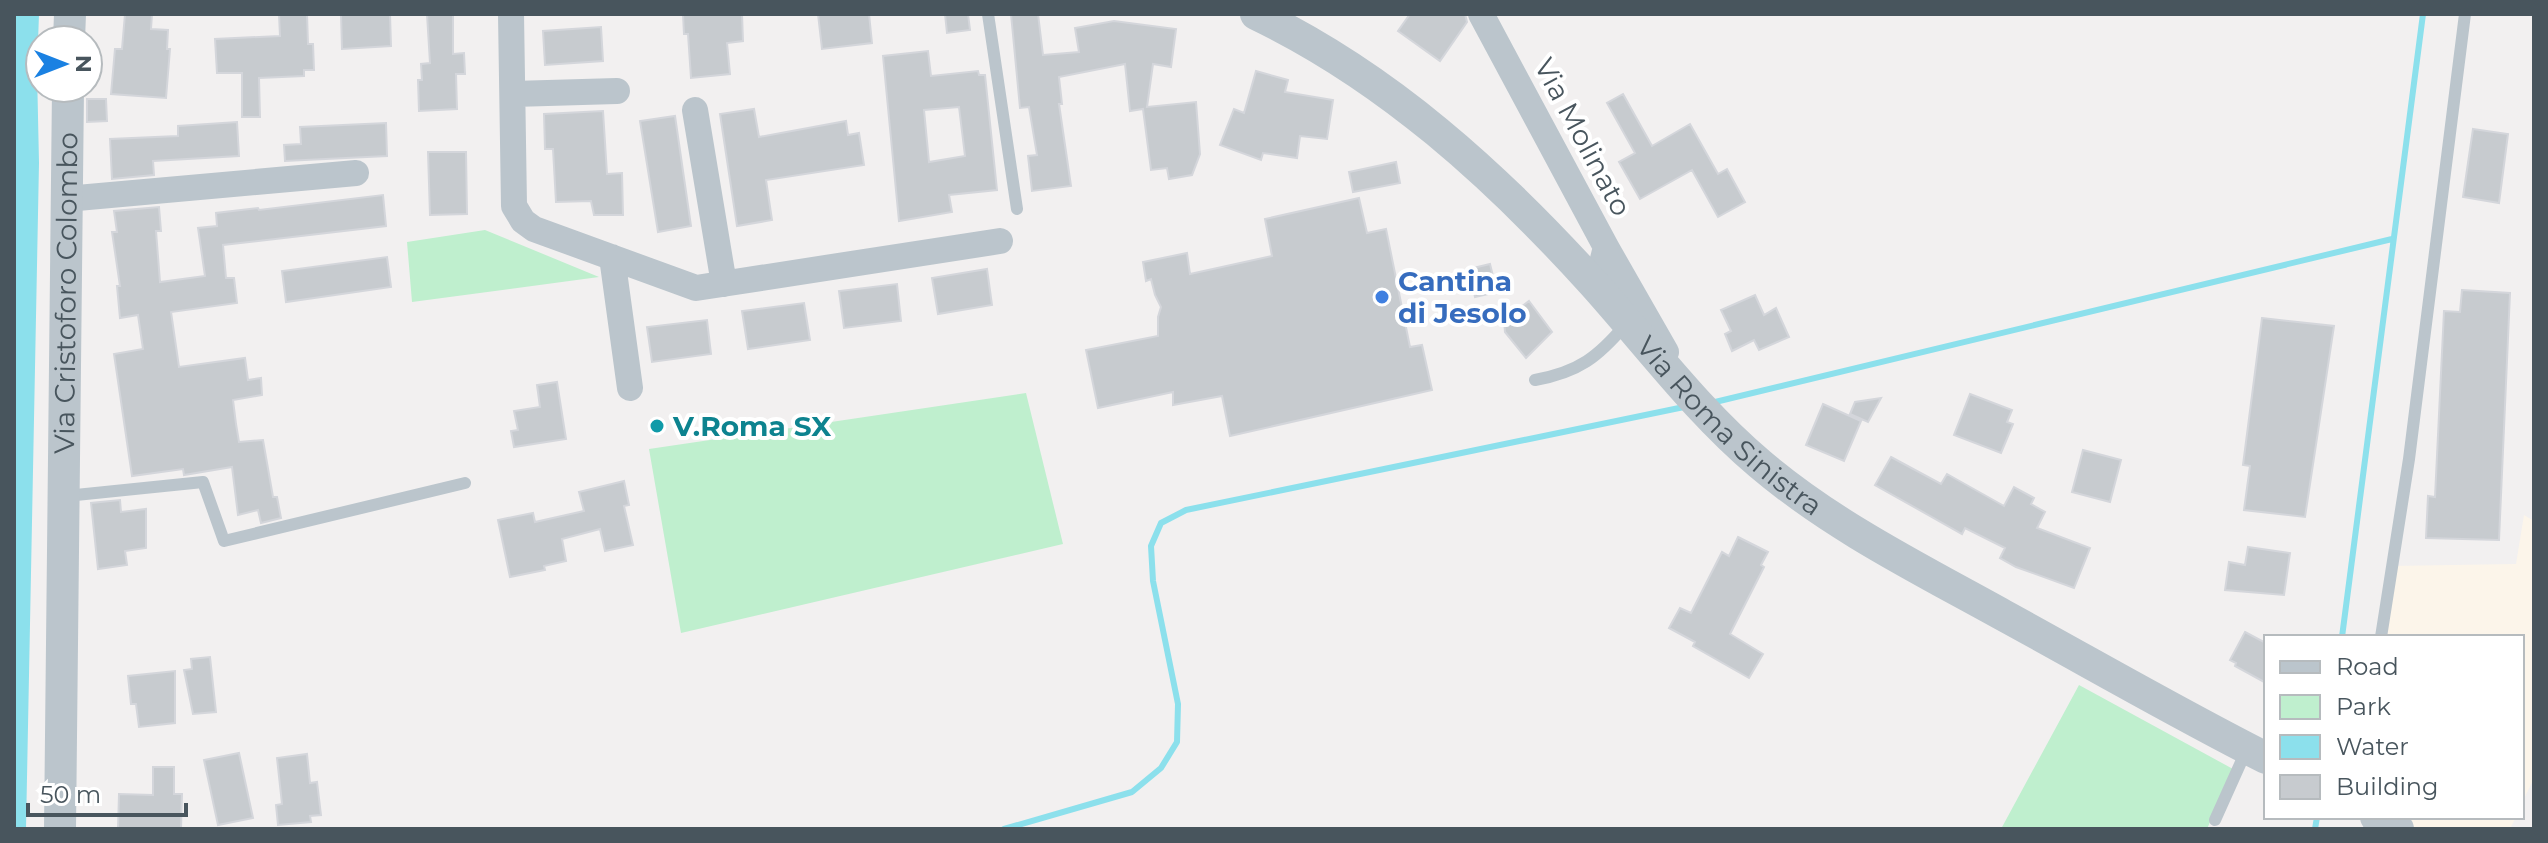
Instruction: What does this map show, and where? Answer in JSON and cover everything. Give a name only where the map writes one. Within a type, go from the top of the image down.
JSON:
[{"type":"street","points":[[511,14],[514,206],[523,221],[534,229],[696,288],[1000,241]]},
{"type":"street","name":"Via Roma Sinistra","points":[[1256,14],[1338,58],[1428,123],[1490,177],[1589,278],[1690,397],[1759,463],[1835,519],[1895,555],[2256,753]]},
{"type":"street","name":"Via Molinato","points":[[1481,14],[1690,397]]},
{"type":"street","points":[[513,94],[617,91]]},
{"type":"street","name":"Via Cristoforo Colombo","points":[[60,829],[68,104]]},
{"type":"street","points":[[695,110],[724,284]]},
{"type":"street","points":[[66,199],[356,173]]},
{"type":"street","name":"Via Molinato","points":[[1589,278],[1601,267],[1606,247]]},
{"type":"street","points":[[612,257],[630,388]]},
{"type":"street","points":[[2380,819],[2398,829]]},
{"type":"lane","points":[[988,14],[1017,209]]},
{"type":"lane","points":[[2381,635],[2409,459],[2465,14]]},
{"type":"lane","points":[[1535,380],[1583,364],[1602,352],[1628,322]]},
{"type":"lane","name":"Via Cristoforo Colombo","points":[[63,497],[203,482],[224,541],[465,483]]},
{"type":"lane","points":[[2215,820],[2256,753]]},
{"type":"shaded area","points":[[2524,515],[2534,521],[2534,778],[2524,799],[2524,635],[2381,635],[2390,566],[2516,564]]},
{"type":"shaded area","points":[[2380,819],[2515,819],[2510,829],[2398,829]]},
{"type":"green space","points":[[485,230],[599,277],[412,302],[407,242]]},
{"type":"green space","points":[[1026,393],[1063,544],[681,633],[649,449]]},
{"type":"green space","points":[[2079,685],[2233,769],[2207,829],[2001,829]]},
{"type":"water","points":[[14,14],[39,14],[39,24],[24,24],[24,104],[38,104],[39,163],[26,829],[14,829]]},
{"type":"building","points":[[125,14],[152,14],[151,29],[168,30],[167,49],[170,49],[166,98],[111,94],[115,49],[122,49]]},
{"type":"building","points":[[279,14],[307,14],[308,44],[313,44],[314,70],[304,70],[304,76],[259,78],[260,117],[242,117],[242,73],[217,73],[215,39],[280,36]]},
{"type":"building","points":[[341,14],[390,14],[391,46],[342,49]]},
{"type":"building","points":[[427,14],[453,14],[453,54],[464,53],[465,74],[456,74],[457,109],[419,111],[421,64],[430,63]]},
{"type":"building","points":[[683,14],[742,14],[743,41],[727,43],[730,74],[691,78],[688,34],[684,34]]},
{"type":"building","points":[[818,14],[869,14],[872,43],[822,49]]},
{"type":"building","points":[[945,14],[968,14],[970,30],[947,33]]},
{"type":"building","points":[[1011,14],[1038,14],[1043,55],[1079,52],[1075,28],[1114,21],[1176,29],[1171,67],[1153,64],[1147,107],[1196,102],[1200,154],[1192,175],[1169,179],[1167,168],[1151,170],[1143,109],[1130,111],[1125,64],[1059,77],[1062,104],[1059,104],[1071,186],[1032,191],[1028,156],[1037,155],[1029,107],[1020,108]]},
{"type":"building","points":[[1410,14],[1465,14],[1467,22],[1440,61],[1398,31]]},
{"type":"building","points":[[601,27],[603,61],[545,65],[543,31]]},
{"type":"building","points":[[928,51],[931,76],[978,71],[979,75],[985,75],[997,190],[949,195],[952,212],[899,221],[883,56]],"holes":[[[959,107],[965,156],[929,162],[924,110]]]},
{"type":"building","points":[[1256,71],[1288,80],[1285,92],[1333,100],[1327,139],[1300,136],[1297,158],[1263,153],[1261,160],[1220,145],[1234,109],[1244,113]]},
{"type":"building","points":[[1623,94],[1652,146],[1690,124],[1718,174],[1727,169],[1745,202],[1718,217],[1692,170],[1640,199],[1619,162],[1635,153],[1607,103]]},
{"type":"building","points":[[106,99],[107,121],[87,122],[87,104],[104,104]]},
{"type":"building","points":[[754,109],[759,137],[846,121],[848,135],[859,133],[864,165],[766,180],[772,220],[737,226],[720,114]]},
{"type":"building","points":[[603,111],[607,174],[622,173],[623,215],[594,215],[591,201],[556,202],[553,149],[545,149],[544,114]]},
{"type":"building","points":[[675,116],[691,226],[658,232],[640,121]]},
{"type":"building","points":[[237,122],[239,156],[153,161],[154,175],[112,179],[110,139],[178,136],[178,126]]},
{"type":"building","points":[[386,123],[387,156],[285,161],[284,145],[301,144],[300,127]]},
{"type":"building","points":[[2473,129],[2508,134],[2499,203],[2463,197]]},
{"type":"building","points":[[428,152],[466,152],[467,214],[430,215]]},
{"type":"building","points":[[1396,162],[1400,183],[1353,192],[1349,172]]},
{"type":"building","points":[[383,195],[386,226],[223,245],[226,278],[234,278],[237,303],[171,312],[179,367],[245,358],[248,380],[261,378],[262,395],[233,400],[236,424],[239,442],[263,440],[273,497],[277,497],[281,518],[261,523],[258,510],[238,515],[232,467],[184,475],[183,469],[132,476],[114,354],[143,349],[138,315],[120,318],[117,286],[120,286],[112,232],[117,232],[114,211],[159,207],[161,231],[156,231],[160,282],[205,276],[198,228],[217,226],[216,213]]},
{"type":"building","points":[[1359,198],[1367,233],[1386,229],[1410,347],[1422,345],[1432,390],[1230,436],[1222,396],[1173,405],[1173,392],[1098,408],[1086,350],[1158,336],[1161,307],[1151,279],[1146,281],[1143,262],[1187,253],[1190,274],[1272,256],[1265,219]]},
{"type":"building","points":[[387,257],[391,287],[286,302],[282,271]]},
{"type":"building","points":[[1490,264],[1497,292],[1475,297],[1469,269]]},
{"type":"building","points":[[987,269],[992,305],[938,314],[932,278]]},
{"type":"building","points":[[897,284],[901,321],[844,328],[839,291]]},
{"type":"building","points":[[2462,290],[2510,293],[2499,540],[2426,538],[2428,496],[2435,497],[2444,311],[2460,312]]},
{"type":"building","points":[[1755,295],[1764,315],[1776,308],[1789,337],[1759,350],[1754,340],[1732,351],[1725,334],[1731,331],[1721,310]]},
{"type":"building","points":[[1529,301],[1552,332],[1526,358],[1505,332],[1504,320]]},
{"type":"building","points":[[804,303],[810,340],[748,349],[742,311]]},
{"type":"building","points":[[2262,318],[2334,326],[2305,517],[2244,510],[2250,466],[2243,465]]},
{"type":"building","points":[[707,320],[711,354],[652,362],[647,327]]},
{"type":"building","points":[[557,382],[566,439],[514,447],[511,431],[518,430],[514,411],[540,407],[537,385]]},
{"type":"building","points":[[1970,394],[2012,410],[2007,422],[2013,424],[2001,453],[1954,435]]},
{"type":"building","points":[[1881,398],[1868,422],[1850,414],[1855,402]]},
{"type":"building","points":[[1823,404],[1861,421],[1844,461],[1806,445]]},
{"type":"building","points":[[2083,450],[2121,460],[2110,502],[2072,492]]},
{"type":"building","points":[[1891,457],[1941,484],[1947,474],[2004,506],[2014,487],[2034,498],[2031,504],[2045,512],[2037,528],[2090,548],[2074,588],[2016,567],[2000,558],[2005,548],[1965,528],[1962,534],[1875,485]]},
{"type":"building","points":[[624,481],[629,505],[624,506],[633,545],[605,551],[600,529],[562,539],[566,561],[544,566],[545,570],[510,577],[498,520],[533,513],[535,522],[584,511],[579,492]]},
{"type":"building","points":[[120,500],[121,512],[146,509],[146,548],[125,551],[127,565],[98,569],[91,503]]},
{"type":"building","points":[[1738,537],[1768,552],[1761,565],[1764,567],[1730,634],[1763,654],[1749,678],[1693,646],[1695,642],[1669,628],[1680,608],[1691,613],[1722,552],[1729,556]]},
{"type":"building","points":[[2248,547],[2290,553],[2284,595],[2225,590],[2229,562],[2245,565]]},
{"type":"building","points":[[2245,632],[2264,642],[2264,682],[2235,666],[2236,663],[2230,660]]},
{"type":"building","points":[[210,657],[216,712],[193,714],[184,670],[192,669],[191,659]]},
{"type":"building","points":[[175,671],[175,723],[139,727],[136,704],[131,704],[128,676]]},
{"type":"building","points":[[239,753],[253,818],[218,825],[204,760]]},
{"type":"building","points":[[307,754],[310,783],[317,782],[321,815],[310,816],[311,822],[278,825],[276,805],[282,804],[277,758]]},
{"type":"building","points":[[153,767],[174,767],[174,794],[182,794],[181,829],[118,829],[119,794],[153,795]]},
{"type":"waterway","points":[[2342,635],[2423,14]]},
{"type":"waterway","points":[[1711,403],[2392,239]]},
{"type":"waterway","points":[[1004,829],[1132,792],[1161,768],[1177,742],[1178,704],[1153,581],[1151,546],[1161,523],[1186,510],[1684,407]]},
{"type":"waterway","points":[[2315,829],[2317,819]]},
{"type":"place","name":"Cantina di Jesolo","points":[[1382,297]]},
{"type":"place","name":"V.Roma SX","points":[[657,426]]}]
